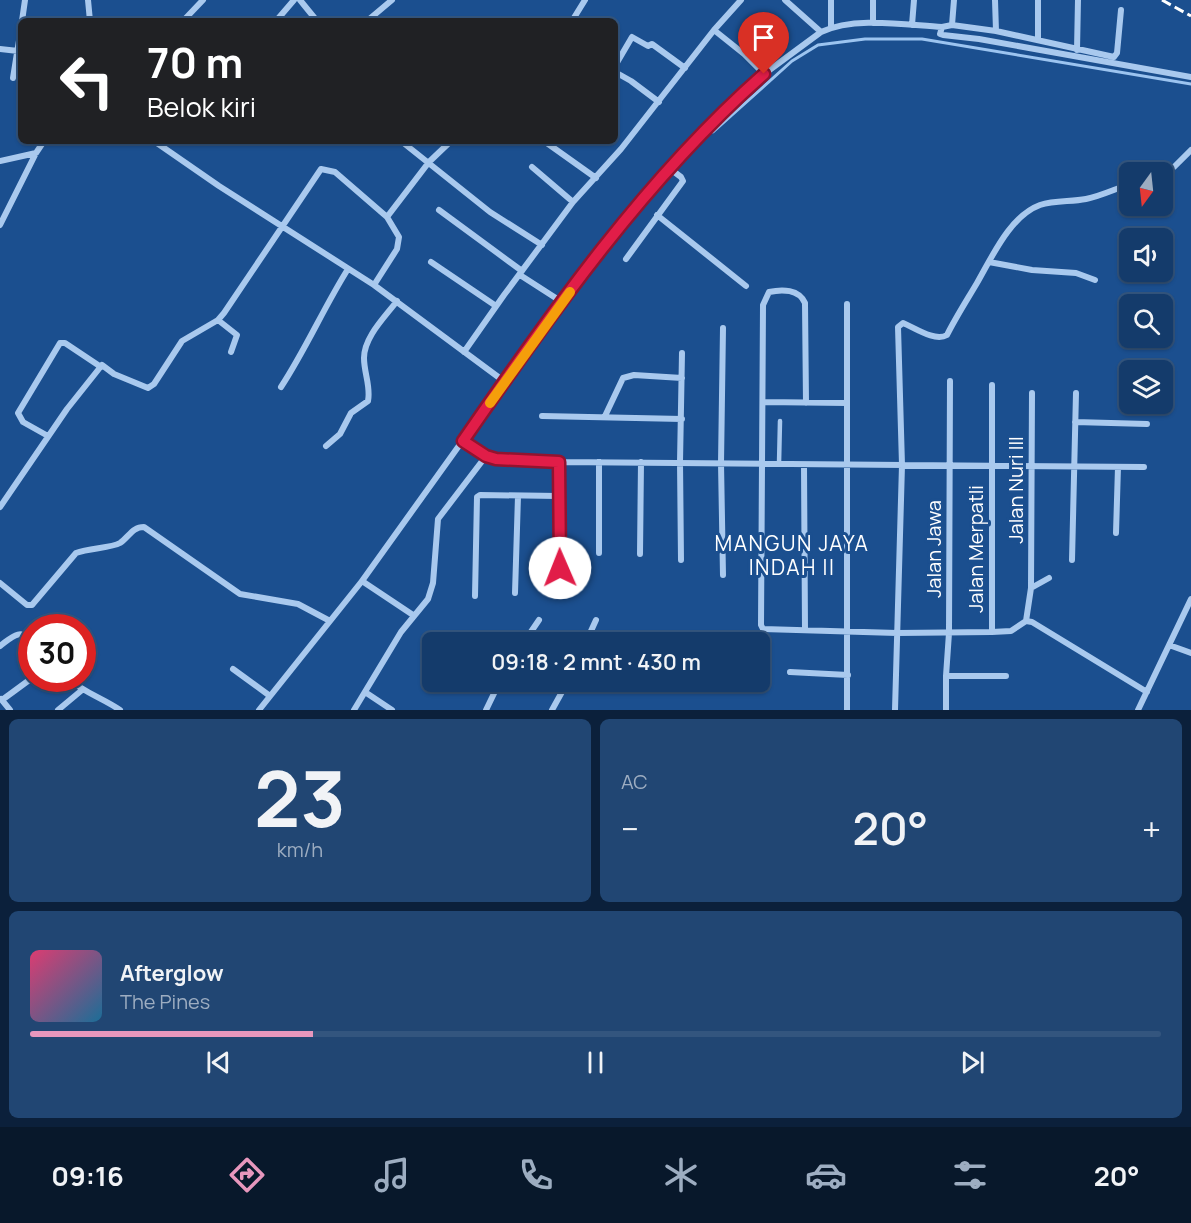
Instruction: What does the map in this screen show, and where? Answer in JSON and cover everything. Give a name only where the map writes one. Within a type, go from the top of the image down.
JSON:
[{"type":"street","points":[[22,18],[25,0]]},
{"type":"street","points":[[88,0],[92,18]]},
{"type":"street","points":[[186,18],[203,0]]},
{"type":"street","points":[[279,18],[294,0]]},
{"type":"street","points":[[300,0],[315,18]]},
{"type":"street","points":[[371,18],[392,0]]},
{"type":"street","points":[[574,18],[585,0]]},
{"type":"street","points":[[465,352],[573,202],[596,178],[659,102],[714,30],[741,0]]},
{"type":"street","points":[[785,0],[821,32]]},
{"type":"street","points":[[831,0],[831,27]]},
{"type":"street","points":[[873,0],[873,23]]},
{"type":"street","points":[[912,26],[914,0]]},
{"type":"street","points":[[952,25],[954,0]]},
{"type":"street","points":[[995,0],[996,32]]},
{"type":"street","points":[[1038,0],[1038,40]]},
{"type":"street","points":[[1077,50],[1078,0]]},
{"type":"street","points":[[259,710],[362,581],[562,302],[625,219],[725,109],[764,74],[831,27],[873,23],[942,27],[952,25],[1038,40],[1114,57],[1117,53],[1121,10]]},
{"type":"street","points":[[942,27],[940,34],[943,35],[979,39],[1191,77]]},
{"type":"street","points":[[714,30],[744,54],[764,74]]},
{"type":"street","points":[[618,61],[632,37],[648,46],[652,44],[685,68]]},
{"type":"street","points":[[0,49],[18,51],[14,78]]},
{"type":"street","points":[[618,74],[659,102]]},
{"type":"street","points":[[0,225],[42,144]]},
{"type":"street","points":[[158,144],[282,227],[374,285],[505,381]]},
{"type":"street","points":[[405,144],[490,212],[542,245]]},
{"type":"street","points":[[387,217],[429,162],[448,144]]},
{"type":"street","points":[[548,144],[596,178]]},
{"type":"street","points":[[1173,167],[1191,150]]},
{"type":"street","points":[[0,161],[36,153]]},
{"type":"street","points":[[532,167],[573,202]]},
{"type":"street","points":[[626,259],[683,181],[669,168]]},
{"type":"street","points":[[48,436],[23,422],[18,413],[60,343],[65,343],[101,367],[102,365],[114,375],[148,388],[154,384],[182,341],[218,320],[321,169],[335,172],[387,217],[399,237],[399,242],[374,285]]},
{"type":"street","points":[[894,710],[902,465],[898,327],[903,323],[935,337],[943,338],[947,335],[990,262],[996,247],[1007,232],[1038,206],[1054,201],[1085,199],[1119,188]]},
{"type":"street","points":[[439,210],[562,302]]},
{"type":"street","points":[[657,215],[747,286]]},
{"type":"street","points":[[431,262],[496,306]]},
{"type":"street","points":[[990,262],[1032,270],[1076,273],[1095,280]]},
{"type":"street","points":[[281,387],[348,269]]},
{"type":"street","points":[[806,403],[804,303],[798,294],[790,291],[770,292],[763,305],[762,628],[767,630],[897,633],[992,632],[1011,631],[1026,621],[1032,622],[1147,692]]},
{"type":"street","points":[[326,446],[340,434],[351,413],[368,401],[370,394],[364,357],[366,348],[372,335],[397,301]]},
{"type":"street","points":[[848,304],[848,710]]},
{"type":"street","points":[[218,320],[237,335],[231,352]]},
{"type":"street","points":[[723,328],[721,463],[723,575]]},
{"type":"street","points":[[681,560],[682,353]]},
{"type":"street","points":[[0,507],[48,436],[101,367]]},
{"type":"street","points":[[606,416],[622,378],[634,375],[682,378]]},
{"type":"street","name":"Jalan Jawa","points":[[946,710],[949,633],[950,381]]},
{"type":"street","name":"Jalan Merpatli","points":[[992,385],[992,632]]},
{"type":"street","name":"Jalan Nuri III","points":[[1026,621],[1031,588],[1032,393]]},
{"type":"street","points":[[1072,560],[1076,393]]},
{"type":"street","points":[[763,402],[847,403]]},
{"type":"street","points":[[542,416],[682,419]]},
{"type":"street","points":[[1075,422],[1147,424]]},
{"type":"street","points":[[463,441],[486,456],[496,459],[559,462],[1144,467]]},
{"type":"street","points":[[354,710],[413,615],[428,598],[434,583],[438,519],[486,456]]},
{"type":"street","points":[[559,462],[560,568]]},
{"type":"street","points":[[599,462],[599,553]]},
{"type":"street","points":[[640,554],[641,462]]},
{"type":"street","points":[[804,465],[805,630]]},
{"type":"street","points":[[1116,533],[1118,467]]},
{"type":"street","points":[[475,596],[477,497],[480,495],[558,495]]},
{"type":"street","points":[[515,593],[518,496]]},
{"type":"street","points":[[0,583],[27,605],[32,605],[76,553],[120,543],[135,529],[144,527],[240,594],[298,604],[330,621]]},
{"type":"street","points":[[1031,588],[1049,578]]},
{"type":"street","points":[[362,581],[413,615]]},
{"type":"street","points":[[1138,710],[1191,599]]},
{"type":"street","points":[[531,632],[539,620]]},
{"type":"street","points":[[591,632],[596,620]]},
{"type":"street","points":[[0,646],[18,634]]},
{"type":"street","points":[[1169,645],[1191,653]]},
{"type":"street","points":[[233,669],[270,696]]},
{"type":"street","points":[[790,672],[848,675]]},
{"type":"street","points":[[946,676],[1005,676]]},
{"type":"street","points":[[10,710],[1,699],[18,687]]},
{"type":"street","points":[[58,710],[80,692]]},
{"type":"street","points":[[86,692],[120,710]]},
{"type":"street","points":[[365,692],[392,710]]},
{"type":"street","points":[[486,710],[495,692]]},
{"type":"street","points":[[552,710],[562,692]]},
{"type":"lane","points":[[779,464],[780,421]]},
{"type":"waterway","points":[[713,132],[792,61],[818,45],[865,39],[922,39],[1191,84]]},
{"type":"railway","points":[[1162,0],[1191,16]]},
{"type":"slow traffic","points":[[490,403],[570,292]]},
{"type":"district","name":"MANGUN JAYA INDAH II","points":[[792,555]]},
{"type":"route","points":[[560,568],[559,462],[496,459],[486,456],[463,441],[562,302],[625,219],[725,109],[764,74]]}]
